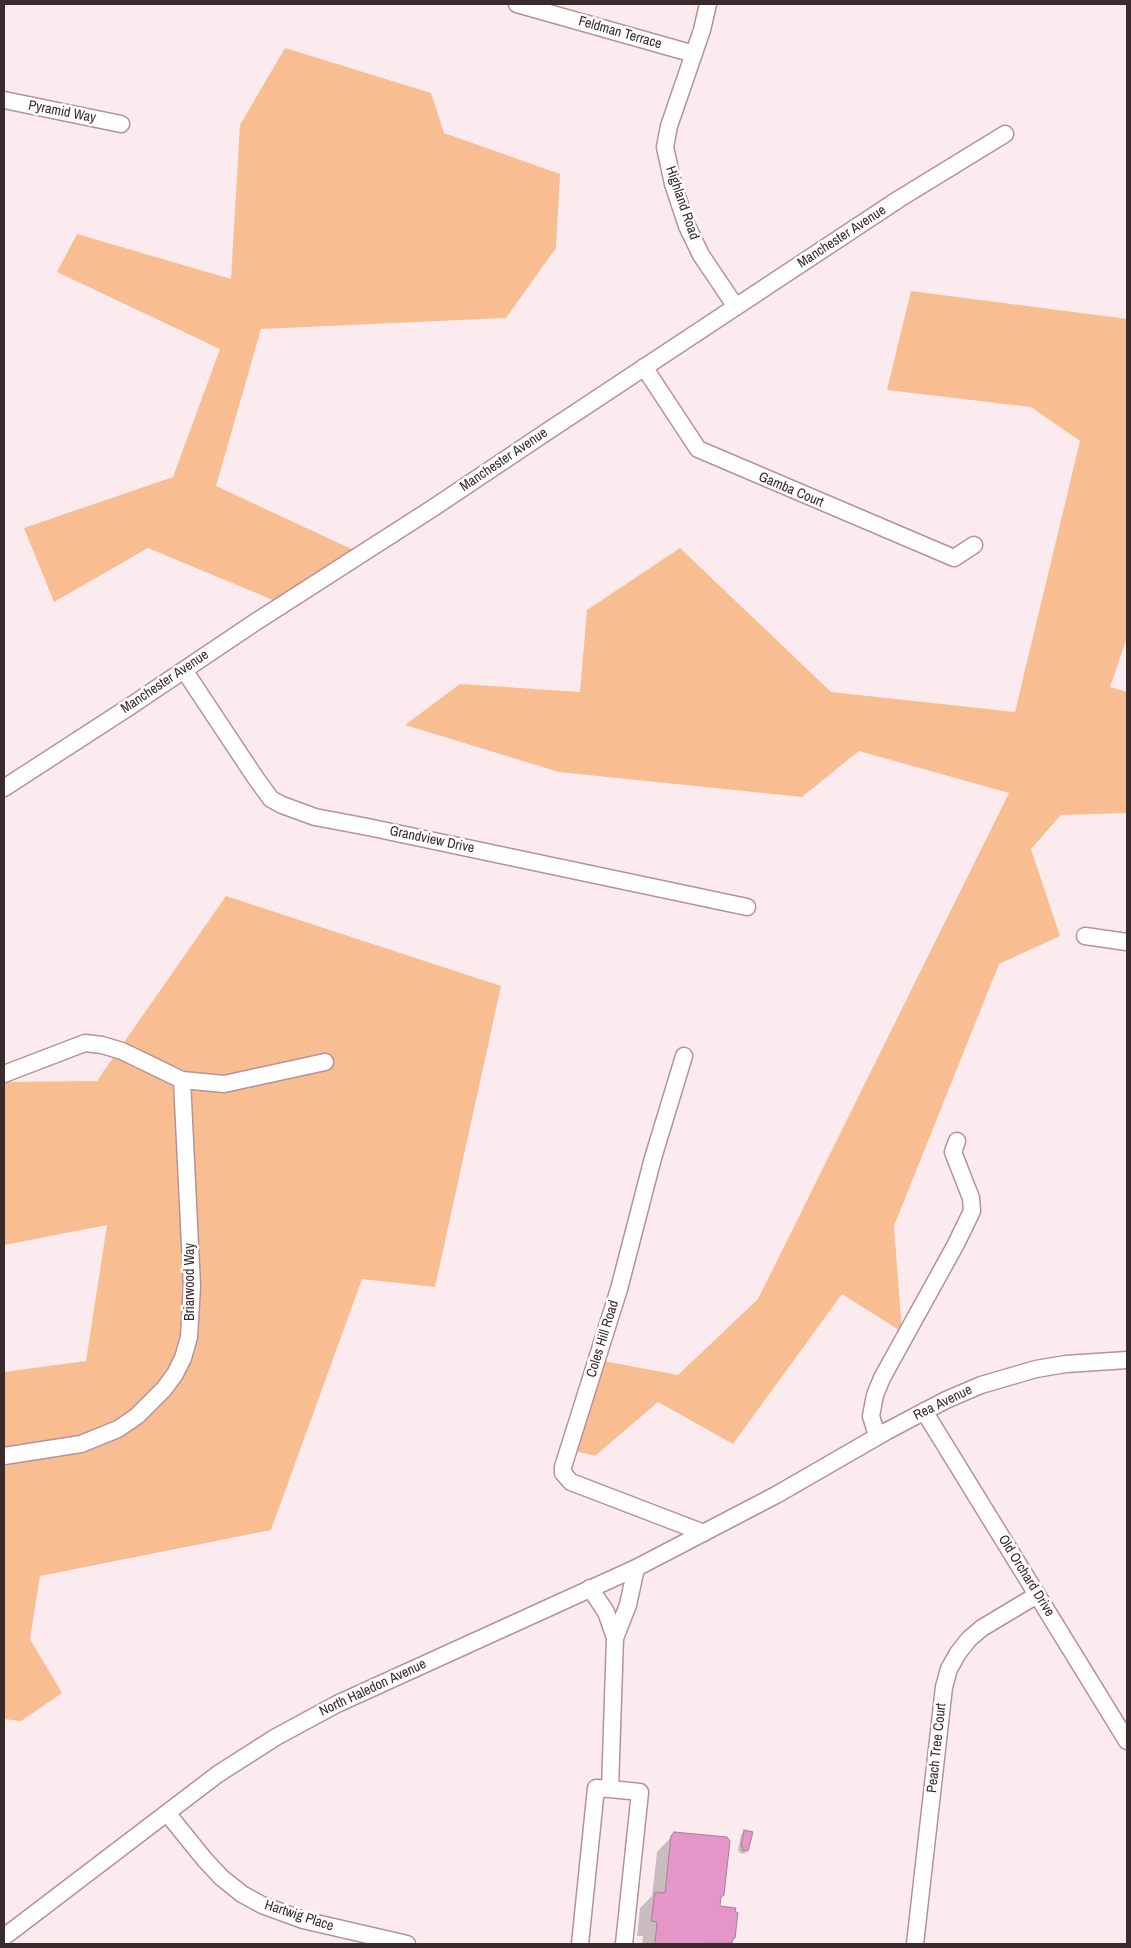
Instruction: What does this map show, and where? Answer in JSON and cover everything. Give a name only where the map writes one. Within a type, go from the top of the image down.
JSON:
[{"type":"street","name":"Feldman Terrace","points":[[517,4],[694,54]]},
{"type":"street","name":"Highland Road","points":[[708,4],[702,30],[669,126],[666,147],[667,161],[687,226],[701,254],[736,307]]},
{"type":"street","name":"Pyramid Way","points":[[4,100],[121,124]]},
{"type":"street","name":"Manchester Avenue","points":[[4,788],[433,508],[899,200],[1006,134]]},
{"type":"street","name":"Gamba Court","points":[[644,367],[698,449],[954,558],[974,545]]},
{"type":"street","name":"Grandview Drive","points":[[184,670],[255,777],[271,799],[282,805],[315,817],[368,826],[747,907]]},
{"type":"street","points":[[1085,936],[1127,942]]},
{"type":"street","points":[[4,1074],[68,1048],[86,1043],[122,1050],[182,1080],[224,1084],[325,1062]]},
{"type":"street","name":"Coles Hill Road","points":[[684,1056],[653,1158],[619,1289],[563,1467],[563,1473],[571,1482],[704,1533]]},
{"type":"street","name":"Briarwood Way","points":[[4,1456],[81,1444],[118,1430],[137,1416],[164,1389],[175,1374],[183,1358],[189,1337],[192,1286],[182,1080]]},
{"type":"street","points":[[877,1436],[871,1421],[871,1409],[882,1378],[956,1244],[972,1211],[971,1198],[953,1152],[956,1141]]},
{"type":"street","name":"Rea Avenue","points":[[776,1494],[924,1411],[981,1385],[1028,1371],[1066,1364],[1127,1360]]},
{"type":"street","name":"Old Orchard Drive","points":[[924,1411],[1127,1741]]},
{"type":"street","name":"North Haledon Avenue","points":[[4,1937],[218,1774],[276,1737],[336,1704],[636,1568],[776,1494]]},
{"type":"street","points":[[610,1789],[615,1638],[628,1605],[636,1568]]},
{"type":"street","points":[[590,1588],[606,1612],[615,1638]]},
{"type":"street","name":"Peach Tree Court","points":[[915,1944],[944,1687],[949,1669],[969,1639],[982,1628],[1037,1595]]},
{"type":"street","points":[[580,1944],[596,1788],[640,1792],[624,1944]]},
{"type":"street","name":"Hartwig Place","points":[[167,1813],[216,1872],[242,1894],[302,1920],[407,1944]]},
{"type":"shaded area","points":[[285,48],[431,93],[444,133],[560,174],[556,248],[506,318],[261,329],[216,486],[362,554],[285,605],[148,548],[54,602],[24,528],[173,477],[220,349],[57,272],[77,234],[231,279],[240,125]]},
{"type":"shaded area","points":[[911,291],[1127,319],[1127,638],[1110,687],[1127,692],[1127,813],[1061,815],[1031,849],[1060,936],[999,964],[894,1226],[902,1332],[842,1294],[733,1444],[658,1402],[595,1456],[567,1449],[598,1360],[678,1375],[758,1299],[1009,793],[859,751],[802,797],[559,772],[405,725],[460,684],[580,692],[587,610],[680,548],[831,692],[1015,712],[1080,441],[1031,407],[887,390]]},
{"type":"shaded area","points":[[226,896],[501,986],[435,1287],[362,1279],[271,1530],[40,1576],[30,1639],[62,1693],[21,1721],[4,1719],[4,1372],[86,1361],[107,1225],[4,1245],[4,1082],[97,1081]]},
{"type":"building","points":[[744,1830],[753,1832],[748,1851],[742,1850],[743,1847],[741,1847]]},
{"type":"building","points":[[674,1832],[727,1837],[730,1841],[724,1895],[721,1897],[720,1906],[736,1908],[735,1911],[738,1913],[735,1938],[732,1943],[655,1944],[657,1922],[651,1921],[655,1892],[665,1893],[671,1836]]}]
